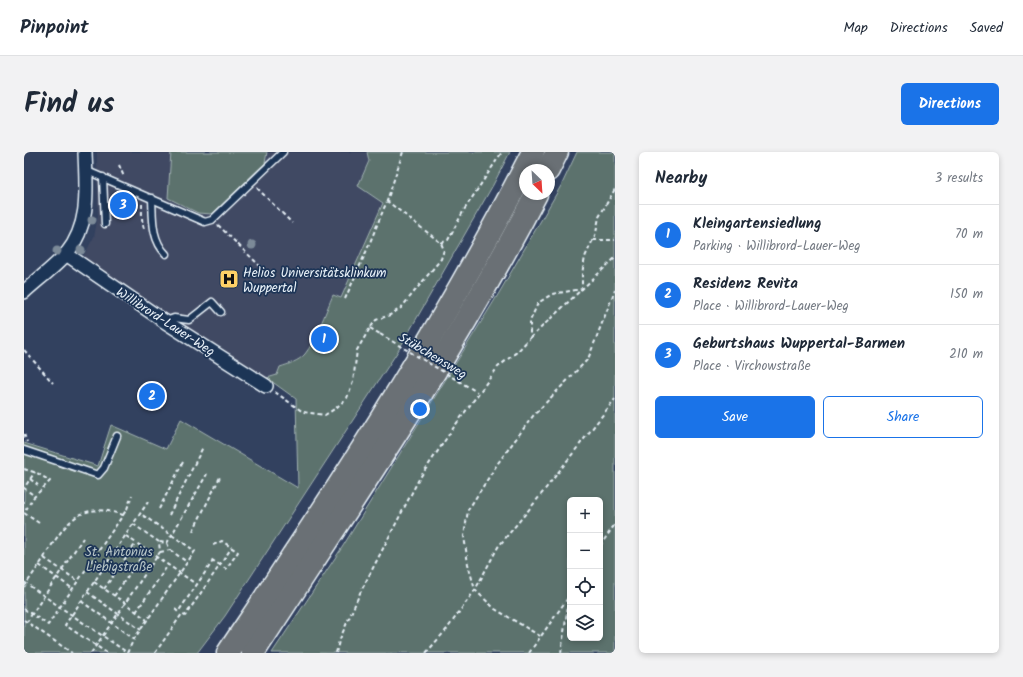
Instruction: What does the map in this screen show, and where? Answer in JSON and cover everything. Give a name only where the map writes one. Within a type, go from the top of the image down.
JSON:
[{"type":"highway","points":[[228,653],[294,555],[383,415],[452,302],[534,152]]},
{"type":"highway","points":[[551,164],[557,152]]},
{"type":"highway","points":[[253,653],[402,425],[468,316],[533,200]]},
{"type":"highway","points":[[215,653],[257,609]]},
{"type":"street","points":[[24,292],[66,254],[74,243],[82,225],[86,200],[85,152]]},
{"type":"street","name":"Willibrord-Lauer-Weg","points":[[66,254],[164,321],[266,386]]},
{"type":"lane","points":[[85,170],[205,222],[212,220],[283,152]]},
{"type":"lane","points":[[103,177],[105,224]]},
{"type":"lane","points":[[152,198],[154,231],[160,248],[166,254]]},
{"type":"lane","points":[[164,321],[174,318],[189,320],[212,302],[221,312]]},
{"type":"lane","points":[[24,450],[98,475],[104,468],[117,436]]},
{"type":"path","points":[[345,299],[387,201],[403,152]]},
{"type":"path","points":[[441,243],[448,240],[464,210],[502,152]]},
{"type":"path","points":[[251,182],[292,223]]},
{"type":"path","points":[[582,289],[582,274],[585,257],[593,240],[599,217],[615,189]]},
{"type":"path","points":[[266,386],[303,412],[325,415],[336,408],[347,398],[353,382],[357,350],[370,328],[376,320],[401,308],[441,260],[444,250],[441,243],[387,201]]},
{"type":"path","points":[[212,220],[263,269]]},
{"type":"path","points":[[593,240],[615,240]]},
{"type":"path","points":[[336,653],[339,641],[360,593],[419,479],[478,393],[498,367],[518,351],[615,258]]},
{"type":"path","points":[[530,338],[530,321],[538,304],[552,294],[582,289]]},
{"type":"path","points":[[540,636],[495,609],[475,590],[468,564],[464,536],[468,510],[498,463],[533,416],[588,359],[615,290]]},
{"type":"path","name":"Stübchensweg","points":[[370,328],[478,393]]},
{"type":"path","points":[[24,350],[53,382]]},
{"type":"path","points":[[426,653],[447,629],[475,590],[498,547],[536,502],[615,399]]},
{"type":"path","points":[[169,515],[203,447]]},
{"type":"path","points":[[159,509],[183,462]]},
{"type":"path","points":[[24,469],[35,472],[50,482],[33,498],[24,513],[39,523]]},
{"type":"path","points":[[32,494],[24,488],[35,472]]},
{"type":"path","points":[[187,562],[170,550],[167,543],[207,474]]},
{"type":"path","points":[[193,531],[220,477]]},
{"type":"path","points":[[30,479],[38,485]]},
{"type":"path","points":[[24,609],[48,625],[128,509],[132,495]]},
{"type":"path","points":[[106,653],[65,625],[148,502]]},
{"type":"path","points":[[24,587],[25,583],[67,525],[86,512],[94,510],[103,510],[123,515]]},
{"type":"path","points":[[25,583],[104,635],[128,653],[134,639],[195,551],[141,514]]},
{"type":"path","points":[[134,524],[159,542],[167,543]]},
{"type":"path","points":[[603,542],[615,524]]},
{"type":"path","points":[[126,536],[193,582]]},
{"type":"path","points":[[28,622],[56,577],[84,538]]},
{"type":"path","points":[[209,558],[226,570],[238,552],[222,541],[213,545]]},
{"type":"path","points":[[159,542],[160,552]]},
{"type":"path","points":[[104,589],[136,543]]},
{"type":"path","points":[[175,609],[185,616],[232,547]]},
{"type":"path","points":[[114,596],[146,550]]},
{"type":"path","points":[[91,653],[156,557],[160,552],[170,550]]},
{"type":"path","points":[[44,558],[78,581]]},
{"type":"path","points":[[178,612],[213,561]]},
{"type":"path","points":[[39,565],[73,589]]},
{"type":"path","points":[[136,612],[168,565]]},
{"type":"path","points":[[94,582],[147,620]]},
{"type":"path","points":[[87,592],[140,630]]},
{"type":"path","points":[[529,653],[567,598]]},
{"type":"path","points":[[81,601],[134,639]]},
{"type":"path","points":[[561,653],[568,605]]},
{"type":"path","points":[[155,653],[182,614]]},
{"type":"path","points":[[24,620],[72,653]]},
{"type":"shaded area","name":"Helios Universitätsklinkum Wuppertal","points":[[97,152],[367,152],[369,161],[358,186],[383,203],[341,298],[333,295],[311,345],[305,354],[298,360],[280,367],[277,375],[267,378],[217,345],[207,345],[85,263],[83,257],[94,237],[98,217]]},
{"type":"green space","points":[[171,152],[267,152],[265,163],[212,214],[198,213],[168,198]]},
{"type":"green space","name":"St. Antonius Liebigstraße","points":[[367,152],[510,152],[493,185],[398,351],[225,616],[197,653],[24,653],[24,443],[98,466],[111,425],[166,449],[181,419],[298,488],[296,399],[267,378],[277,375],[280,367],[297,360],[305,354],[309,349],[333,295],[341,298],[383,203],[358,186],[369,161]]},
{"type":"green space","points":[[577,152],[615,152],[615,653],[272,653],[343,546],[499,293],[553,200],[555,200],[555,196]]},
{"type":"place","name":"Geburtshaus Wuppertal-Barmen","points":[[123,205]]},
{"type":"place","name":"Helios Universitätsklinkum Wuppertal","points":[[229,279]]},
{"type":"place","name":"Kleingartensiedlung","points":[[324,339]]},
{"type":"place","name":"Residenz Revita","points":[[152,396]]}]
